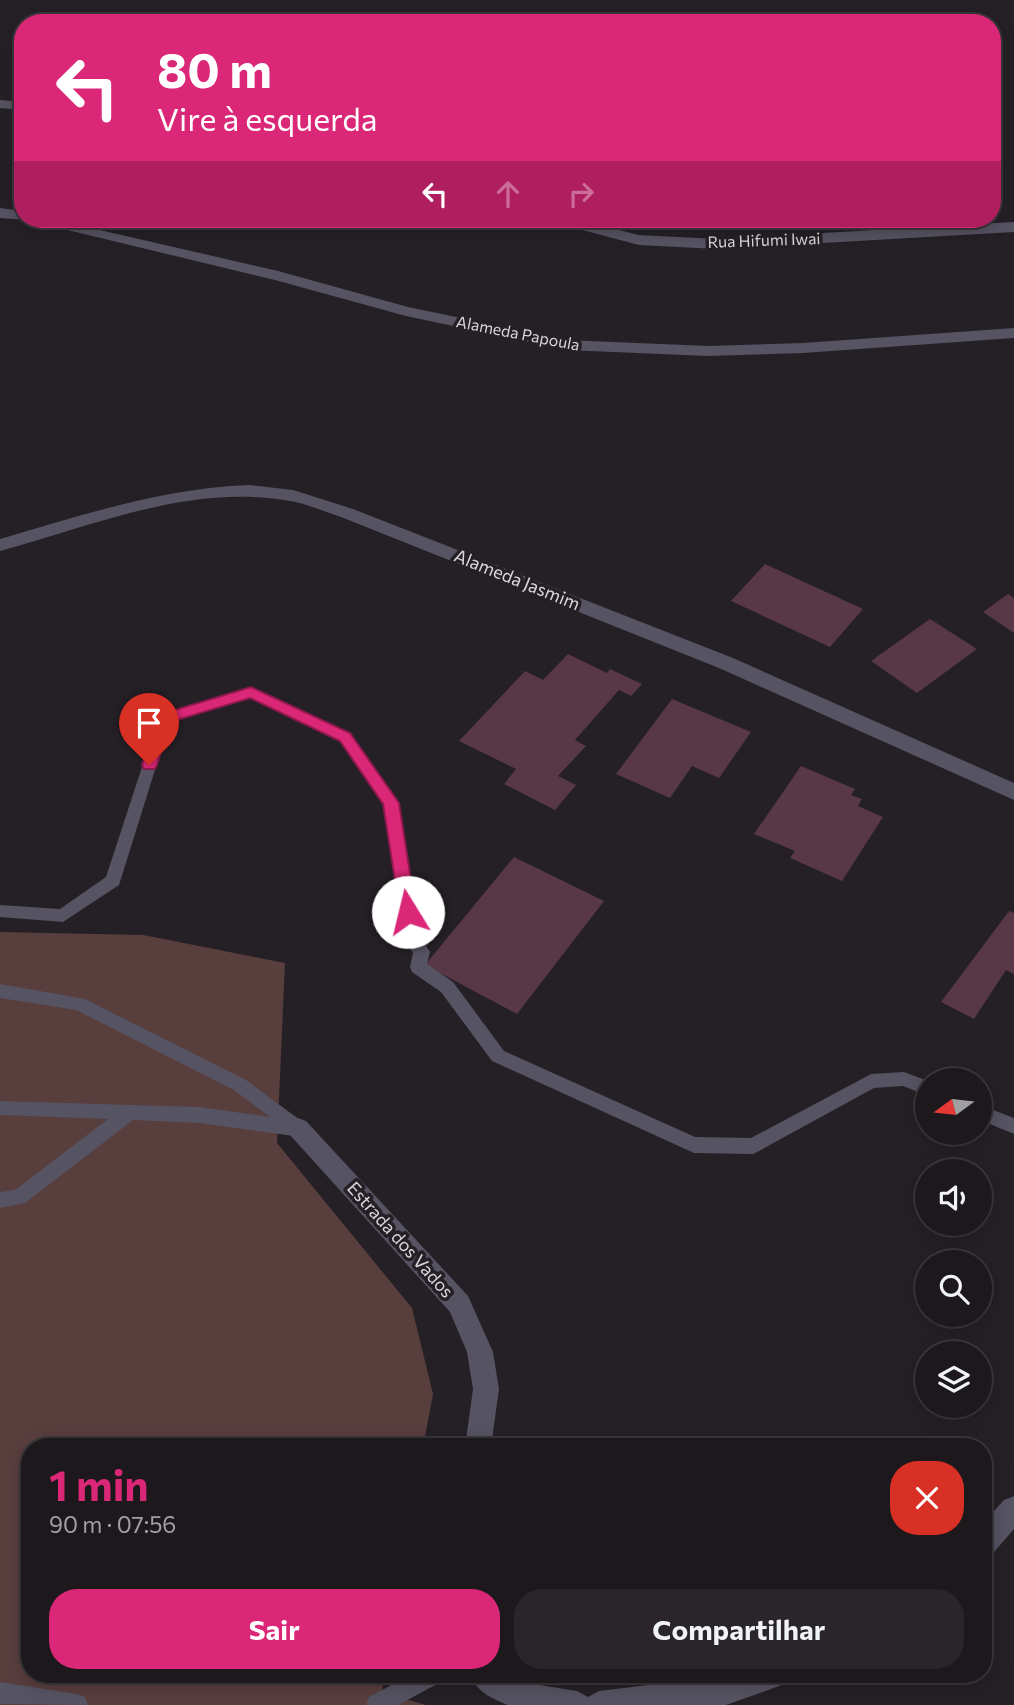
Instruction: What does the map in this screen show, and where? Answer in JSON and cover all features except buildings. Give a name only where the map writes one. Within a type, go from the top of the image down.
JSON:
[{"type":"street","name":"Alameda Papoula","points":[[72,228],[278,276],[406,311],[566,345],[708,351],[803,348],[1014,333]]},
{"type":"street","name":"Rua Hifumi Iwai","points":[[593,228],[639,240],[718,244],[997,228]]},
{"type":"street","name":"Alameda Jasmim","points":[[0,545],[177,497],[233,491],[285,494],[347,513],[726,663],[1014,792]]},
{"type":"street","name":"Estrada dos Vados","points":[[298,1128],[459,1304],[480,1352],[486,1389],[479,1438]]},
{"type":"street","points":[[992,1533],[1014,1509]]},
{"type":"street","points":[[493,1683],[537,1701],[577,1705]]},
{"type":"street","points":[[599,1705],[722,1692],[748,1683]]},
{"type":"lane","points":[[0,911],[63,916],[113,881],[164,719],[251,692],[345,737],[391,803],[412,939],[422,952],[418,967],[447,987],[498,1056],[694,1145],[753,1146],[871,1080],[904,1079],[915,1084]]},
{"type":"lane","name":"Estrada dos Vados","points":[[0,991],[79,1004],[240,1085],[298,1128]]},
{"type":"lane","points":[[0,1108],[199,1115],[298,1128]]},
{"type":"lane","points":[[0,1200],[19,1197],[130,1113]]},
{"type":"lane","points":[[992,1117],[1014,1126]]},
{"type":"lane","points":[[377,1705],[417,1683]]},
{"type":"lane","points":[[0,1693],[77,1705]]},
{"type":"shaded area","points":[[0,932],[143,935],[285,963],[277,1143],[412,1308],[433,1394],[425,1438],[21,1438],[21,1683],[383,1683],[382,1692],[426,1705],[0,1705]]},
{"type":"route","points":[[149,765],[164,719],[251,692],[345,737],[391,803],[408,912]]}]
